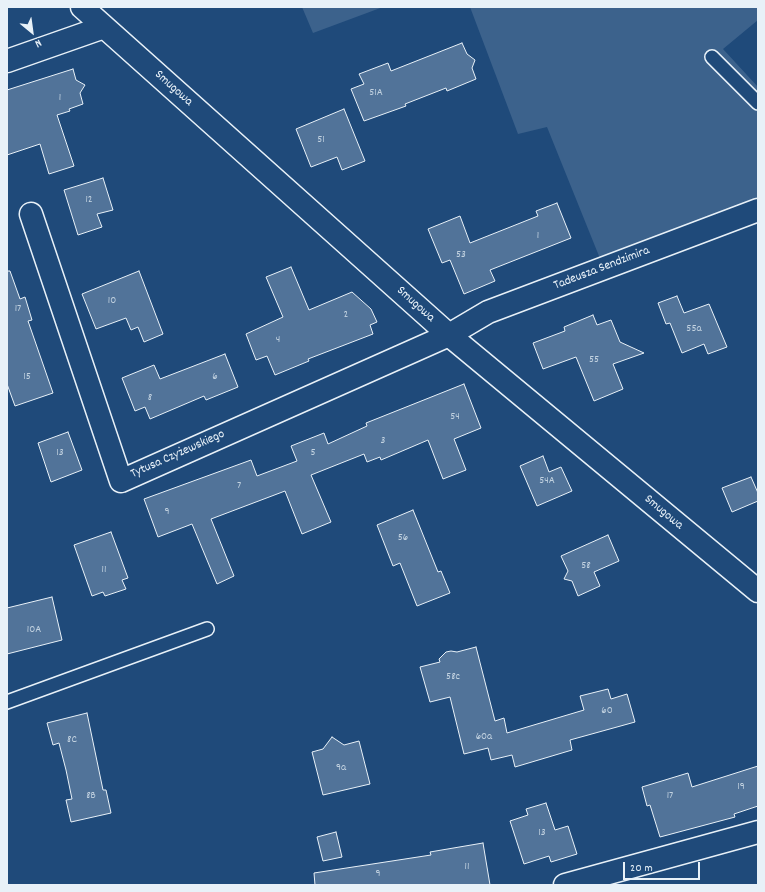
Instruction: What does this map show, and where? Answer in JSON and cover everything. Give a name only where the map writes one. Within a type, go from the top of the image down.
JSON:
[{"type":"street","name":"Smugowa","points":[[82,7],[450,335],[758,591]]},
{"type":"street","points":[[7,61],[104,27]]},
{"type":"street","name":"Tadeusza Sendzimira","points":[[450,335],[488,312],[758,210]]},
{"type":"street","name":"Tytusa Czyżewskiego","points":[[31,214],[120,481],[450,335]]},
{"type":"street","points":[[565,885],[758,832]]},
{"type":"lane","points":[[712,57],[758,102]]},
{"type":"lane","points":[[7,702],[207,629]]},
{"type":"shaded area","points":[[302,7],[383,7],[313,33]]},
{"type":"shaded area","points":[[470,7],[758,7],[758,20],[723,49],[758,87],[758,198],[601,261],[547,127],[518,134]]},
{"type":"building","points":[[462,43],[467,54],[475,60],[472,68],[476,79],[447,91],[446,88],[405,104],[406,106],[364,121],[351,89],[364,84],[359,74],[388,63],[391,71]]},
{"type":"building","points":[[73,69],[76,80],[85,85],[80,93],[83,104],[69,109],[70,111],[57,115],[74,166],[49,174],[40,144],[7,155],[7,90]]},
{"type":"building","points":[[344,109],[365,161],[342,170],[337,157],[311,167],[296,129]]},
{"type":"building","points":[[103,178],[113,210],[97,214],[102,227],[78,235],[64,190]]},
{"type":"building","points":[[557,203],[571,238],[490,270],[495,281],[464,294],[450,260],[442,263],[428,229],[460,216],[470,243],[538,216],[536,211]]},
{"type":"building","points":[[291,267],[309,310],[352,292],[371,309],[377,322],[370,325],[373,334],[308,359],[309,361],[275,375],[267,356],[256,360],[246,334],[283,317],[266,277]]},
{"type":"building","points":[[7,271],[10,271],[20,299],[25,297],[32,320],[28,321],[53,393],[15,406],[7,384]]},
{"type":"building","points":[[139,271],[163,334],[144,342],[138,327],[131,330],[126,318],[96,329],[82,294]]},
{"type":"building","points":[[677,296],[684,313],[709,304],[727,347],[708,354],[704,344],[682,353],[670,323],[666,324],[658,303]]},
{"type":"building","points":[[593,315],[597,325],[611,320],[620,342],[644,353],[613,364],[623,389],[594,401],[576,357],[543,369],[533,343],[565,331],[564,327]]},
{"type":"building","points":[[225,354],[238,387],[206,400],[204,396],[150,419],[145,407],[135,411],[122,378],[154,365],[160,379]]},
{"type":"building","points":[[464,384],[481,428],[454,439],[466,470],[443,479],[428,440],[381,460],[380,457],[367,462],[364,454],[311,475],[331,522],[302,534],[285,491],[211,519],[234,576],[217,584],[192,524],[158,537],[144,499],[251,460],[257,476],[297,461],[291,446],[324,433],[328,444],[367,426],[366,423]]},
{"type":"building","points":[[68,432],[82,470],[51,482],[38,443]]},
{"type":"building","points":[[543,456],[549,472],[561,467],[572,491],[537,506],[520,466]]},
{"type":"building","points":[[751,477],[758,493],[758,501],[732,512],[722,488]]},
{"type":"building","points":[[413,510],[438,572],[441,571],[450,593],[417,606],[400,563],[393,566],[377,525]]},
{"type":"building","points":[[111,532],[128,578],[122,580],[126,589],[105,596],[103,592],[92,596],[74,545]]},
{"type":"building","points":[[608,535],[619,561],[594,572],[600,586],[578,596],[572,581],[564,579],[568,571],[561,556]]},
{"type":"building","points":[[52,597],[62,640],[7,654],[7,608]]},
{"type":"building","points":[[476,647],[495,721],[504,718],[507,733],[584,710],[580,696],[608,689],[611,699],[627,694],[635,722],[570,740],[572,750],[515,767],[512,755],[491,760],[488,748],[464,754],[450,697],[430,702],[420,667],[440,662],[439,659],[446,652],[457,652]]},
{"type":"building","points":[[87,713],[103,790],[106,790],[111,813],[71,822],[66,800],[72,799],[66,770],[59,743],[53,745],[47,723]]},
{"type":"building","points":[[332,737],[344,745],[359,741],[370,784],[323,795],[312,752],[323,749]]},
{"type":"building","points":[[758,766],[758,806],[734,814],[735,817],[660,837],[650,805],[647,806],[642,787],[688,773],[692,787]]},
{"type":"building","points":[[546,803],[555,830],[568,826],[577,854],[551,862],[549,856],[524,864],[510,821],[528,815],[526,809]]},
{"type":"building","points":[[336,832],[342,857],[323,861],[317,837]]},
{"type":"building","points":[[483,843],[490,885],[315,885],[314,873],[431,855],[430,852]]}]
